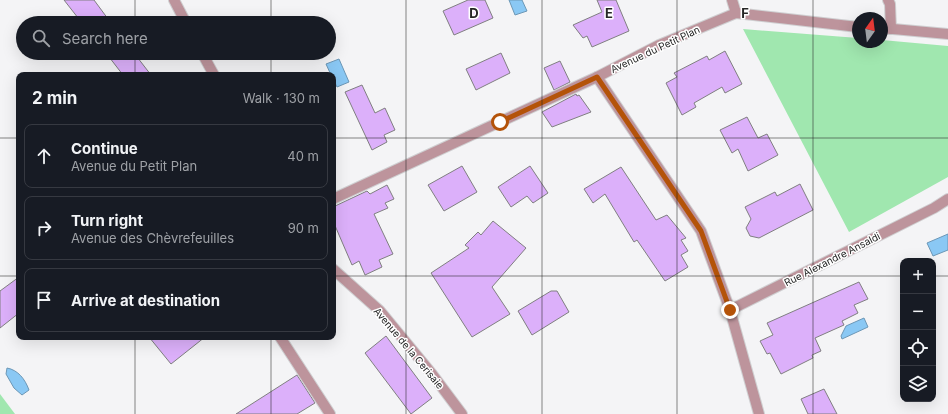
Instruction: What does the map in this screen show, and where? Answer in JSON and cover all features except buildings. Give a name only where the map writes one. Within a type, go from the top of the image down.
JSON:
[{"type":"street","points":[[174,0],[182,16]]},
{"type":"street","points":[[732,0],[736,13]]},
{"type":"street","points":[[888,0],[890,4],[888,21]]},
{"type":"street","name":"Avenue du Petit Plan","points":[[336,198],[597,77],[659,45],[736,13],[852,26]]},
{"type":"street","points":[[888,29],[948,34]]},
{"type":"street","points":[[206,60],[212,72]]},
{"type":"street","points":[[597,77],[701,231],[730,310],[759,414]]},
{"type":"street","name":"Rue Alexandre Ansaldi","points":[[730,310],[934,208],[948,199]]},
{"type":"street","name":"Rue Alexandre Ansaldi","points":[[934,208],[948,203]]},
{"type":"street","name":"Avenue de la Cerisaie","points":[[336,273],[380,311],[432,374],[462,414]]},
{"type":"street","points":[[282,340],[330,414]]},
{"type":"green space","points":[[743,29],[852,38],[852,48],[888,48],[888,41],[948,46],[948,177],[849,232]]},
{"type":"green space","points":[[0,394],[15,414],[0,414]]},
{"type":"water","points":[[509,0],[522,0],[527,11],[515,15]]},
{"type":"water","points":[[339,59],[349,82],[337,87],[336,72],[330,72],[326,64]]},
{"type":"water","points":[[948,234],[948,250],[933,256],[927,243]]},
{"type":"water","points":[[864,318],[868,327],[842,339],[841,336],[846,326]]},
{"type":"water","points":[[7,368],[15,371],[21,376],[29,390],[22,395],[14,388],[6,374]]},
{"type":"route","points":[[500,122],[597,77],[701,231],[730,310]]}]
